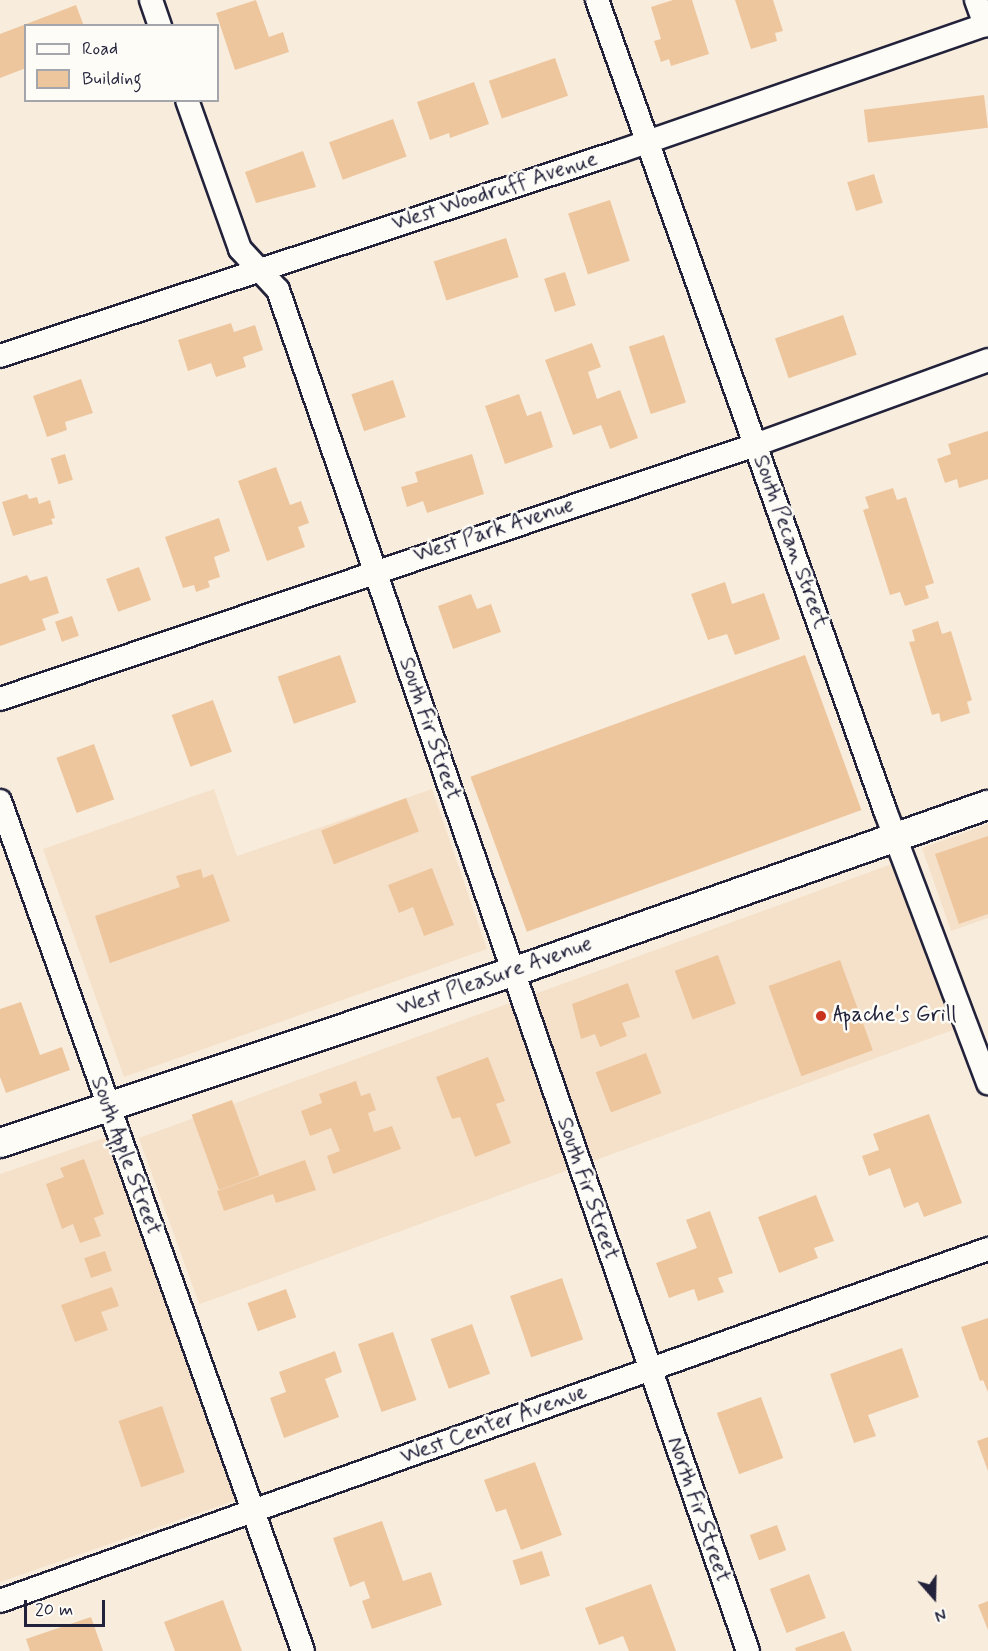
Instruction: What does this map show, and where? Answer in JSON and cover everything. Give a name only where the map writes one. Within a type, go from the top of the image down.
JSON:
[{"type":"street","points":[[151,0],[159,24]]},
{"type":"street","name":"South Pecan Street","points":[[597,0],[895,837],[988,1083]]},
{"type":"street","points":[[976,0],[986,24]]},
{"type":"street","name":"West Woodruff Avenue","points":[[0,356],[647,142],[986,24]]},
{"type":"street","name":"South Fir Street","points":[[188,102],[240,249],[278,290],[649,1370]]},
{"type":"street","name":"West Park Avenue","points":[[0,699],[375,570],[755,445],[988,360]]},
{"type":"street","name":"South Apple Street","points":[[0,801],[106,1107],[303,1651]]},
{"type":"street","name":"West Pleasure Avenue","points":[[0,1143],[512,971],[988,805]]},
{"type":"street","name":"West Center Avenue","points":[[0,1600],[988,1249]]},
{"type":"street","name":"North Fir Street","points":[[649,1370],[748,1651]]},
{"type":"shaded area","points":[[214,789],[237,856],[432,789],[487,949],[124,1077],[43,849]]},
{"type":"shaded area","points":[[988,824],[988,918],[951,931],[922,848]]},
{"type":"shaded area","points":[[900,861],[961,1027],[199,1304],[139,1138]]},
{"type":"shaded area","points":[[113,1135],[239,1499],[0,1582],[0,1174]]},
{"type":"building","points":[[256,0],[269,37],[283,32],[289,52],[235,70],[216,13]]},
{"type":"building","points":[[673,0],[692,0],[709,54],[671,66],[669,59],[661,62],[654,41],[661,39],[651,7]]},
{"type":"building","points":[[735,0],[773,0],[783,31],[775,33],[777,41],[751,49]]},
{"type":"building","points":[[76,5],[83,24],[26,24]]},
{"type":"building","points":[[24,25],[24,69],[0,78],[0,34]]},
{"type":"building","points":[[555,58],[568,96],[502,119],[489,81]]},
{"type":"building","points":[[474,82],[489,124],[450,138],[449,133],[430,140],[417,102]]},
{"type":"building","points":[[984,95],[988,128],[868,143],[864,110]]},
{"type":"building","points":[[393,119],[407,157],[343,180],[329,142]]},
{"type":"building","points":[[303,151],[316,187],[256,203],[245,172]]},
{"type":"building","points":[[874,174],[883,203],[856,211],[847,182]]},
{"type":"building","points":[[610,200],[630,261],[588,274],[568,214]]},
{"type":"building","points":[[506,238],[519,277],[446,300],[434,261]]},
{"type":"building","points":[[565,272],[576,305],[555,312],[544,279]]},
{"type":"building","points":[[843,315],[857,355],[789,378],[775,338]]},
{"type":"building","points":[[231,323],[234,332],[255,325],[263,350],[243,357],[246,367],[216,377],[211,363],[188,371],[178,340]]},
{"type":"building","points":[[664,335],[686,403],[651,414],[629,346]]},
{"type":"building","points":[[592,343],[601,367],[588,372],[597,399],[620,390],[638,438],[610,449],[601,425],[573,435],[545,360]]},
{"type":"building","points":[[81,379],[93,413],[65,422],[67,430],[47,437],[33,396]]},
{"type":"building","points":[[393,380],[406,417],[364,431],[351,394]]},
{"type":"building","points":[[519,394],[527,416],[541,411],[553,447],[505,464],[485,406]]},
{"type":"building","points":[[988,431],[988,479],[959,488],[957,479],[945,483],[937,459],[951,454],[948,444]]},
{"type":"building","points":[[65,454],[73,480],[59,484],[51,458]]},
{"type":"building","points":[[472,454],[484,494],[427,513],[423,501],[407,507],[401,487],[418,482],[415,472]]},
{"type":"building","points":[[276,467],[290,505],[301,501],[309,523],[298,527],[305,547],[267,561],[238,481]]},
{"type":"building","points":[[893,488],[897,500],[906,497],[934,583],[925,586],[929,598],[905,606],[900,592],[890,595],[863,510],[869,508],[865,497]]},
{"type":"building","points":[[27,494],[29,499],[37,497],[39,504],[50,500],[55,518],[51,519],[53,524],[13,536],[2,502]]},
{"type":"building","points":[[219,518],[230,551],[214,557],[220,577],[208,581],[210,587],[196,592],[194,585],[183,588],[165,537]]},
{"type":"building","points":[[139,567],[151,600],[118,612],[106,579]]},
{"type":"building","points":[[27,575],[30,581],[47,576],[59,613],[42,619],[46,630],[0,646],[0,584]]},
{"type":"building","points":[[725,582],[732,604],[764,593],[780,639],[735,655],[727,634],[708,640],[691,594]]},
{"type":"building","points":[[471,594],[477,609],[491,604],[501,632],[453,649],[438,606]]},
{"type":"building","points":[[72,616],[79,636],[62,642],[55,622]]},
{"type":"building","points":[[938,621],[942,634],[951,631],[972,700],[967,702],[970,713],[941,722],[939,713],[932,715],[909,642],[915,641],[912,630]]},
{"type":"building","points":[[340,655],[356,702],[294,724],[278,676]]},
{"type":"building","points":[[805,655],[861,810],[527,932],[470,777]]},
{"type":"building","points":[[213,700],[232,752],[190,767],[172,715]]},
{"type":"building","points":[[94,744],[114,799],[77,813],[56,758]]},
{"type":"building","points":[[406,798],[419,832],[334,864],[321,831]]},
{"type":"building","points":[[988,836],[988,914],[959,924],[935,854]]},
{"type":"building","points":[[432,868],[454,925],[424,936],[413,907],[399,913],[388,885]]},
{"type":"building","points":[[201,869],[203,878],[213,874],[230,921],[110,963],[95,916],[180,887],[176,876]]},
{"type":"building","points":[[718,955],[736,1004],[693,1020],[675,971]]},
{"type":"building","points":[[840,960],[873,1050],[801,1076],[769,986]]},
{"type":"building","points":[[628,983],[640,1017],[622,1023],[627,1036],[600,1047],[595,1034],[581,1039],[572,1004]]},
{"type":"building","points":[[21,1002],[40,1055],[62,1047],[70,1070],[6,1093],[0,1077],[0,1009]]},
{"type":"building","points":[[646,1053],[661,1093],[611,1112],[596,1072]]},
{"type":"building","points":[[488,1057],[505,1101],[496,1104],[511,1143],[475,1157],[460,1117],[452,1119],[436,1077]]},
{"type":"building","points":[[356,1081],[361,1096],[370,1093],[376,1110],[368,1113],[374,1132],[392,1126],[401,1149],[333,1174],[327,1156],[340,1151],[331,1128],[310,1136],[301,1111],[322,1103],[319,1094]]},
{"type":"building","points":[[232,1100],[259,1175],[219,1190],[192,1115]]},
{"type":"building","points":[[929,1114],[962,1203],[924,1217],[918,1202],[904,1208],[890,1168],[869,1176],[862,1156],[879,1150],[873,1134]]},
{"type":"building","points":[[84,1159],[104,1214],[94,1218],[101,1236],[80,1243],[73,1224],[62,1229],[46,1184],[64,1177],[60,1168]]},
{"type":"building","points":[[305,1160],[316,1190],[276,1203],[273,1194],[224,1211],[217,1191]]},
{"type":"building","points":[[816,1195],[834,1241],[814,1248],[818,1258],[779,1273],[758,1217]]},
{"type":"building","points":[[710,1211],[733,1273],[718,1278],[724,1292],[698,1301],[694,1289],[669,1298],[656,1263],[697,1248],[686,1220]]},
{"type":"building","points":[[105,1251],[112,1271],[91,1278],[84,1258]]},
{"type":"building","points":[[562,1278],[583,1339],[531,1357],[510,1296]]},
{"type":"building","points":[[112,1287],[119,1306],[101,1312],[108,1330],[75,1342],[61,1305]]},
{"type":"building","points":[[286,1289],[296,1317],[258,1331],[247,1303]]},
{"type":"building","points":[[988,1318],[988,1392],[983,1380],[980,1381],[961,1327]]},
{"type":"building","points":[[472,1324],[490,1374],[449,1389],[431,1339]]},
{"type":"building","points":[[393,1332],[416,1400],[381,1412],[358,1344]]},
{"type":"building","points":[[902,1348],[919,1397],[868,1415],[876,1436],[854,1443],[830,1374]]},
{"type":"building","points":[[335,1351],[342,1372],[325,1379],[339,1417],[284,1438],[270,1398],[286,1392],[279,1372]]},
{"type":"building","points":[[761,1397],[783,1458],[739,1474],[717,1413]]},
{"type":"building","points":[[162,1406],[185,1472],[141,1487],[119,1421]]},
{"type":"building","points":[[988,1437],[988,1471],[977,1441]]},
{"type":"building","points":[[535,1462],[562,1535],[521,1550],[506,1509],[496,1512],[484,1480]]},
{"type":"building","points":[[382,1521],[403,1581],[431,1572],[442,1605],[372,1629],[362,1601],[370,1598],[364,1581],[350,1587],[333,1538]]},
{"type":"building","points":[[777,1525],[786,1550],[759,1560],[750,1535]]},
{"type":"building","points":[[542,1551],[550,1576],[521,1585],[513,1561]]},
{"type":"building","points":[[809,1574],[826,1618],[787,1633],[770,1589]]},
{"type":"building","points":[[651,1584],[676,1651],[629,1651],[623,1636],[599,1645],[585,1608]]},
{"type":"building","points":[[223,1600],[242,1651],[175,1651],[164,1622]]},
{"type":"building","points":[[988,1601],[988,1630],[978,1605]]},
{"type":"building","points":[[91,1617],[103,1651],[30,1651],[26,1639]]},
{"type":"building","points":[[844,1631],[852,1651],[796,1651],[795,1648]]},
{"type":"place","name":"Apache's Grill","points":[[821,1016]]}]
